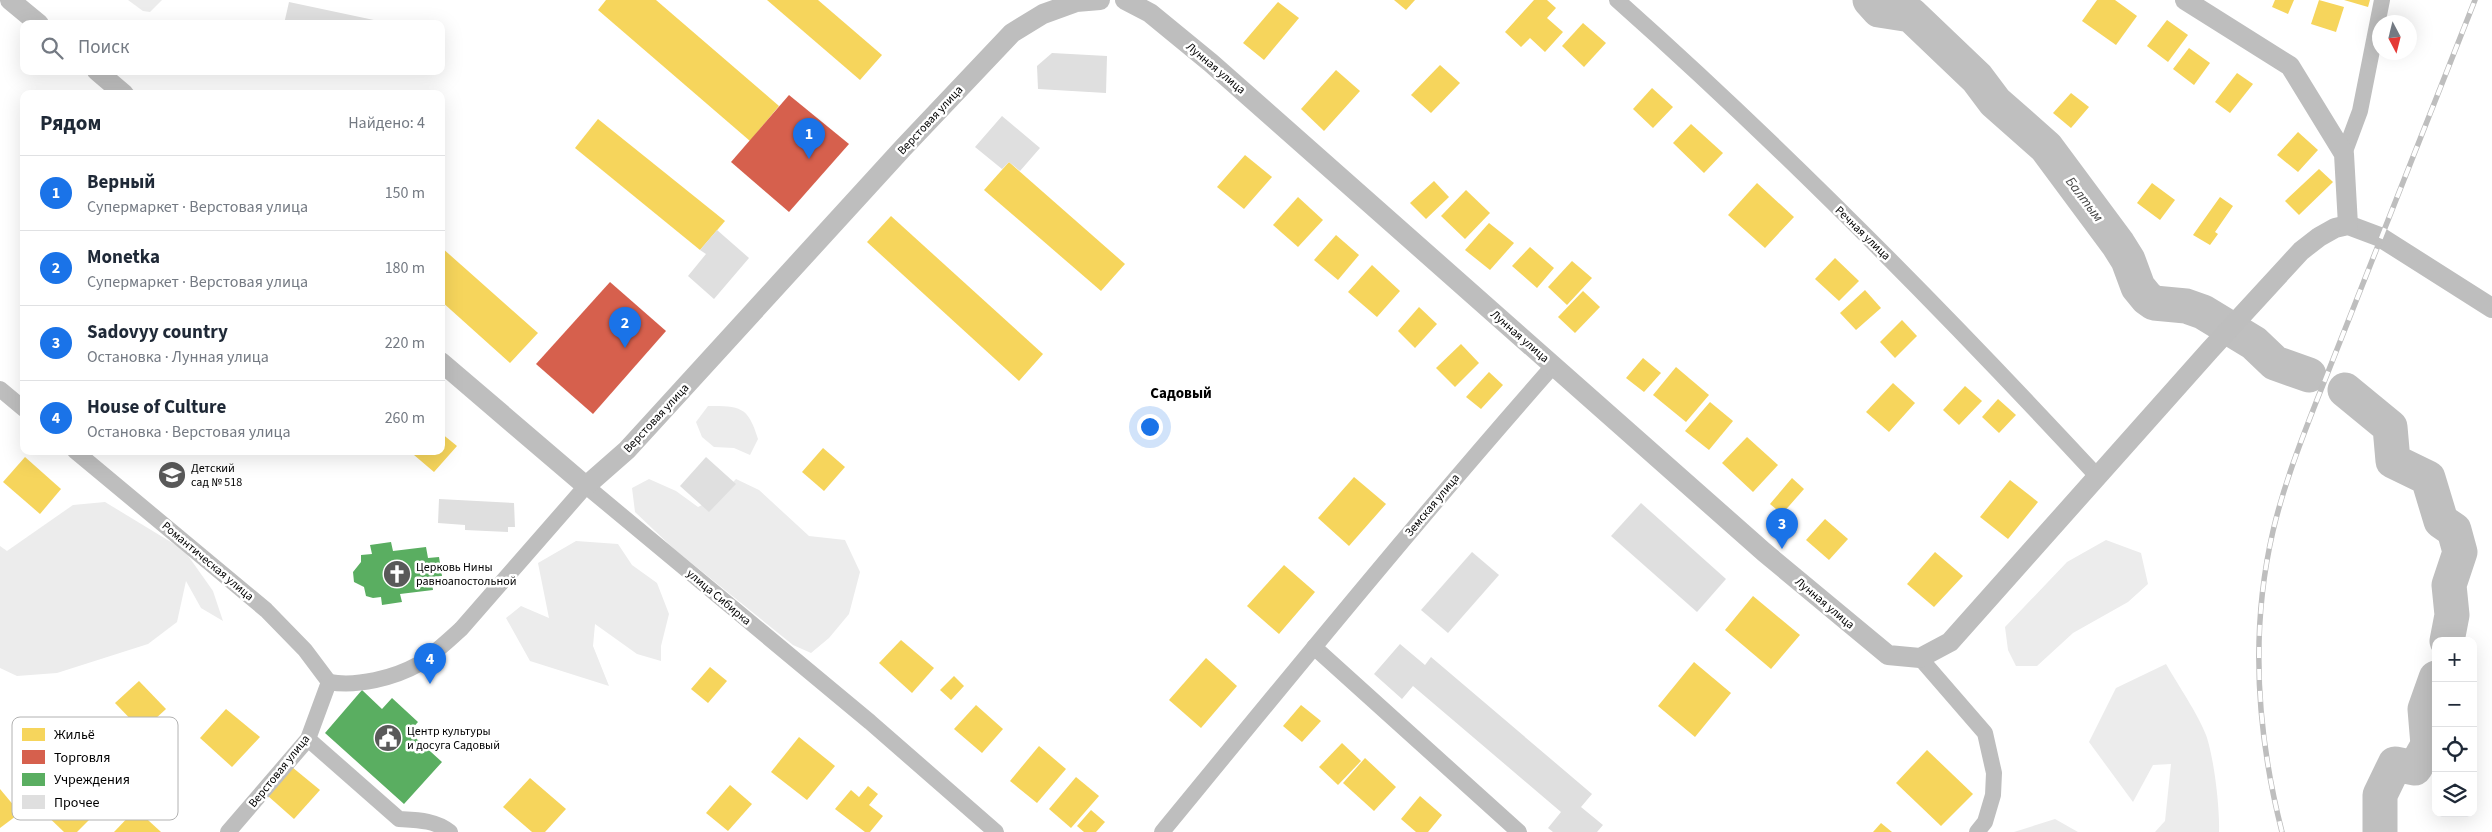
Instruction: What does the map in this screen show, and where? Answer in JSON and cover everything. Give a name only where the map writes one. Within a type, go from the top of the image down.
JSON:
[{"type":"street","points":[[10,0],[34,20]]},
{"type":"street","name":"Верстовая улица","points":[[228,832],[308,739],[329,682],[346,685],[402,672],[419,664],[440,648],[461,629],[586,486],[627,450],[903,148],[1012,33],[1044,14],[1076,2],[1100,0]]},
{"type":"street","name":"Лунная улица","points":[[1125,0],[1150,13],[1212,63],[1764,552],[1888,655],[1920,658]]},
{"type":"street","name":"Речная улица","points":[[1617,0],[1765,138],[1886,255],[2098,477]]},
{"type":"street","points":[[2185,0],[2290,66],[2344,154]]},
{"type":"street","points":[[2348,225],[2344,154],[2360,111],[2382,0]]},
{"type":"street","points":[[102,75],[119,90]]},
{"type":"street","points":[[1977,832],[1985,822],[1993,795],[1994,773],[1985,733],[1920,658],[1950,642],[2210,350],[2255,304],[2301,251],[2335,228],[2348,225],[2380,238],[2492,308]]},
{"type":"street","name":"улица Сибирка","points":[[445,365],[586,486],[870,722],[996,832]]},
{"type":"street","name":"Земская улица","points":[[1162,832],[1457,474],[1553,366]]},
{"type":"street","points":[[0,389],[20,406]]},
{"type":"street","name":"Романтическая улица","points":[[80,455],[266,610],[305,650],[329,682]]},
{"type":"street","points":[[1314,647],[1518,832]]},
{"type":"street","points":[[308,739],[399,819],[423,820],[444,827],[450,832]]},
{"type":"shaded area","points":[[128,0],[162,0],[150,12],[143,11]]},
{"type":"shaded area","points":[[708,406],[735,408],[746,414],[758,439],[750,455],[734,448],[714,447],[702,437],[696,422]]},
{"type":"shaded area","points":[[649,479],[676,491],[698,507],[720,496],[736,479],[759,490],[809,536],[845,540],[860,572],[849,614],[829,638],[811,653],[793,645],[674,549],[635,512],[632,488]]},
{"type":"shaded area","points":[[105,502],[184,550],[213,591],[223,621],[201,608],[186,581],[177,622],[148,644],[57,673],[17,676],[0,668],[0,546],[7,551],[73,505]]},
{"type":"shaded area","points":[[2106,540],[2141,553],[2148,584],[2128,602],[2073,633],[2037,666],[2016,666],[2008,650],[2005,627],[2067,562]]},
{"type":"shaded area","points":[[576,541],[618,544],[632,565],[657,583],[669,614],[661,646],[661,661],[637,654],[595,624],[593,646],[609,686],[530,661],[506,618],[521,606],[549,618],[538,563]]},
{"type":"shaded area","points":[[2166,664],[2206,735],[2212,756],[2216,783],[2219,832],[2155,832],[2165,821],[2171,764],[2153,765],[2133,802],[2089,742],[2116,688]]},
{"type":"shaded area","points":[[2055,819],[2078,832],[2014,832]]},
{"type":"building: Жильё","points":[[606,0],[656,0],[779,106],[750,141],[598,10]]},
{"type":"building: Жильё","points":[[767,0],[818,0],[882,55],[860,80]]},
{"type":"building: Жильё","points":[[1394,0],[1415,0],[1406,10]]},
{"type":"building: Жильё","points":[[1534,0],[1547,0],[1556,8],[1547,18],[1563,32],[1545,52],[1530,38],[1521,47],[1505,32]]},
{"type":"building: Жильё","points":[[2097,0],[2115,0],[2137,16],[2116,45],[2082,21]]},
{"type":"building: Жильё","points":[[2275,0],[2294,0],[2288,14],[2272,7]]},
{"type":"building: Жильё","points":[[2319,0],[2344,7],[2336,32],[2311,24]]},
{"type":"building: Жильё","points":[[2344,0],[2370,0],[2368,7]]},
{"type":"building: Жильё","points":[[1278,2],[1299,18],[1264,60],[1243,43]]},
{"type":"building: Жильё","points":[[2167,20],[2188,35],[2168,62],[2147,46]]},
{"type":"building: Жильё","points":[[1583,23],[1606,43],[1584,67],[1562,46]]},
{"type":"building: Жильё","points":[[2189,48],[2210,63],[2194,85],[2173,69]]},
{"type":"building: Жильё","points":[[1440,65],[1460,83],[1431,113],[1411,95]]},
{"type":"building: Жильё","points":[[1336,70],[1360,91],[1324,131],[1301,109]]},
{"type":"building: Жильё","points":[[2237,73],[2253,84],[2230,113],[2215,102]]},
{"type":"building: Жильё","points":[[1652,88],[1673,107],[1653,128],[1633,109]]},
{"type":"building: Жильё","points":[[2071,93],[2089,107],[2071,128],[2053,113]]},
{"type":"building: Жильё","points":[[598,119],[725,221],[700,250],[575,148]]},
{"type":"building: Жильё","points":[[1691,124],[1723,153],[1704,173],[1673,143]]},
{"type":"building: Жильё","points":[[2298,132],[2318,150],[2298,172],[2277,155]]},
{"type":"building: Жильё","points":[[1245,155],[1272,177],[1244,209],[1217,187]]},
{"type":"building: Жильё","points":[[1009,162],[1125,264],[1101,291],[984,190]]},
{"type":"building: Жильё","points":[[2319,169],[2333,182],[2299,215],[2285,201]]},
{"type":"building: Жильё","points":[[1434,181],[1449,197],[1426,219],[1410,203]]},
{"type":"building: Жильё","points":[[1757,183],[1794,217],[1765,248],[1728,215]]},
{"type":"building: Жильё","points":[[2152,183],[2175,200],[2160,220],[2137,203]]},
{"type":"building: Жильё","points":[[1466,190],[1490,213],[1465,239],[1441,216]]},
{"type":"building: Жильё","points":[[1298,197],[1323,220],[1298,247],[1273,225]]},
{"type":"building: Жильё","points":[[2220,197],[2233,206],[2215,232],[2218,234],[2210,245],[2193,235]]},
{"type":"building: Жильё","points":[[891,216],[1043,354],[1019,381],[867,242]]},
{"type":"building: Жильё","points":[[1489,223],[1514,243],[1490,270],[1465,250]]},
{"type":"building: Жильё","points":[[1336,235],[1359,255],[1338,280],[1314,260]]},
{"type":"building: Жильё","points":[[1530,247],[1554,268],[1537,288],[1512,266]]},
{"type":"building: Жильё","points":[[445,251],[538,333],[510,363],[445,305]]},
{"type":"building: Жильё","points":[[1835,258],[1859,281],[1839,301],[1815,279]]},
{"type":"building: Жильё","points":[[1572,261],[1592,278],[1567,305],[1548,287]]},
{"type":"building: Жильё","points":[[1372,265],[1400,291],[1377,317],[1348,292]]},
{"type":"building: Жильё","points":[[1865,290],[1881,308],[1856,330],[1840,313]]},
{"type":"building: Жильё","points":[[1583,291],[1600,307],[1575,333],[1558,317]]},
{"type":"building: Жильё","points":[[1419,307],[1437,324],[1415,348],[1398,331]]},
{"type":"building: Жильё","points":[[1902,320],[1917,336],[1895,358],[1880,342]]},
{"type":"building: Жильё","points":[[1461,344],[1479,363],[1455,387],[1436,368]]},
{"type":"building: Жильё","points":[[1643,358],[1661,373],[1644,392],[1626,378]]},
{"type":"building: Жильё","points":[[1676,367],[1709,395],[1686,422],[1653,395]]},
{"type":"building: Жильё","points":[[1489,372],[1503,385],[1481,409],[1466,397]]},
{"type":"building: Жильё","points":[[1893,383],[1915,403],[1889,432],[1866,412]]},
{"type":"building: Жильё","points":[[1965,386],[1982,401],[1959,425],[1943,410]]},
{"type":"building: Жильё","points":[[1998,399],[2016,415],[1999,433],[1982,417]]},
{"type":"building: Жильё","points":[[1710,402],[1733,421],[1709,450],[1685,431]]},
{"type":"building: Жильё","points":[[445,436],[457,446],[434,472],[414,455],[445,455]]},
{"type":"building: Жильё","points":[[1747,437],[1778,465],[1753,492],[1722,463]]},
{"type":"building: Жильё","points":[[823,448],[845,467],[824,491],[802,472]]},
{"type":"building: Жильё","points":[[25,457],[61,489],[40,514],[3,482]]},
{"type":"building: Жильё","points":[[1354,477],[1386,504],[1349,546],[1318,518]]},
{"type":"building: Жильё","points":[[1792,478],[1804,489],[1782,514],[1770,504]]},
{"type":"building: Жильё","points":[[2010,480],[2038,502],[2008,539],[1980,517]]},
{"type":"building: Жильё","points":[[1825,519],[1848,539],[1829,560],[1806,540]]},
{"type":"building: Жильё","points":[[1935,552],[1963,576],[1934,607],[1907,584]]},
{"type":"building: Жильё","points":[[1284,565],[1315,592],[1279,634],[1247,606]]},
{"type":"building: Жильё","points":[[1753,596],[1800,635],[1771,669],[1725,630]]},
{"type":"building: Жильё","points":[[901,640],[934,668],[912,693],[879,663]]},
{"type":"building: Жильё","points":[[1206,658],[1237,686],[1201,728],[1169,700]]},
{"type":"building: Жильё","points":[[1694,662],[1731,693],[1695,737],[1658,706]]},
{"type":"building: Жильё","points":[[710,667],[727,681],[708,703],[691,689]]},
{"type":"building: Жильё","points":[[954,676],[964,686],[951,700],[940,690]]},
{"type":"building: Жильё","points":[[139,681],[166,709],[157,717],[128,717],[115,703]]},
{"type":"building: Жильё","points":[[976,705],[1003,729],[982,753],[954,729]]},
{"type":"building: Жильё","points":[[1301,705],[1321,721],[1302,742],[1283,726]]},
{"type":"building: Жильё","points":[[226,709],[260,737],[232,767],[200,738]]},
{"type":"building: Жильё","points":[[799,737],[835,766],[807,800],[771,772]]},
{"type":"building: Жильё","points":[[1342,743],[1361,761],[1338,785],[1319,767]]},
{"type":"building: Жильё","points":[[1039,746],[1066,769],[1037,803],[1010,781]]},
{"type":"building: Жильё","points":[[1927,750],[1973,794],[1941,826],[1896,783]]},
{"type":"building: Жильё","points":[[1365,758],[1396,787],[1374,811],[1343,783]]},
{"type":"building: Жильё","points":[[292,767],[320,790],[294,819],[268,796]]},
{"type":"building: Жильё","points":[[1076,777],[1099,796],[1071,828],[1049,809]]},
{"type":"building: Жильё","points":[[530,778],[566,809],[545,832],[532,832],[503,807]]},
{"type":"building: Жильё","points":[[730,785],[752,804],[728,831],[706,813]]},
{"type":"building: Жильё","points":[[868,786],[878,794],[869,805],[883,816],[870,832],[865,832],[835,809],[851,790],[859,797]]},
{"type":"building: Жильё","points":[[0,789],[12,803],[12,819],[0,828]]},
{"type":"building: Жильё","points":[[1420,796],[1442,815],[1428,832],[1416,832],[1401,819]]},
{"type":"building: Жильё","points":[[1091,810],[1105,822],[1096,832],[1084,832],[1077,826]]},
{"type":"building: Жильё","points":[[51,820],[89,820],[77,832],[64,832]]},
{"type":"building: Жильё","points":[[125,820],[148,820],[161,832],[114,832]]},
{"type":"building: Жильё","points":[[1881,823],[1892,832],[1873,832]]},
{"type":"building: Торговля","points":[[789,95],[849,144],[789,212],[731,162]]},
{"type":"building: Торговля","points":[[610,282],[666,331],[593,414],[536,364]]},
{"type":"building: Учреждения","name":"Церковь Нины равноапостольной","points":[[391,542],[393,551],[426,547],[428,558],[439,557],[442,576],[431,577],[433,590],[400,594],[402,602],[382,605],[381,597],[373,598],[366,596],[364,587],[354,582],[353,572],[361,562],[361,555],[372,554],[370,545]]},
{"type":"building: Учреждения","points":[[362,690],[382,709],[392,698],[418,722],[409,732],[442,762],[404,804],[325,733]]},
{"type":"building: Прочее","points":[[289,2],[374,20],[285,20]]},
{"type":"building: Прочее","points":[[1052,53],[1107,56],[1106,93],[1038,89],[1037,66]]},
{"type":"building: Прочее","points":[[1002,116],[1040,148],[1020,171],[1009,162],[1002,169],[975,147]]},
{"type":"building: Прочее","points":[[717,230],[749,258],[714,299],[688,276],[706,254],[700,250]]},
{"type":"building: Прочее","points":[[706,457],[736,484],[709,512],[680,486]]},
{"type":"building: Прочее","points":[[439,499],[514,503],[515,527],[508,527],[508,532],[465,530],[465,525],[438,523]]},
{"type":"building: Прочее","points":[[1641,503],[1726,579],[1697,612],[1611,536]]},
{"type":"building: Прочее","points":[[1472,552],[1499,575],[1448,633],[1421,610]]},
{"type":"building: Прочее","points":[[1400,644],[1425,665],[1431,657],[1592,794],[1581,807],[1603,825],[1597,832],[1553,832],[1548,828],[1561,812],[1413,686],[1402,699],[1374,674]]},
{"type":"waterway","name":"Балтым","points":[[1870,0],[1879,10],[1911,15],[1977,78],[1995,102],[2046,147],[2118,244],[2128,260],[2138,287],[2147,298],[2154,303],[2186,306],[2203,312],[2254,343],[2275,363],[2309,375]]},
{"type":"waterway","name":"Балтым","points":[[2345,390],[2390,427],[2393,461],[2428,478],[2441,521],[2454,530],[2460,552],[2449,585],[2452,615],[2448,637]]},
{"type":"waterway","name":"Балтым","points":[[2380,832],[2380,795],[2395,764],[2415,768],[2428,745],[2425,709],[2435,682]]},
{"type":"railway","points":[[2282,832],[2267,758],[2260,682],[2261,606],[2273,531],[2286,483],[2303,436],[2475,0]]},
{"type":"place","name":"Верный","points":[[809,159]]},
{"type":"place","name":"Monetka","points":[[625,348]]},
{"type":"place","name":"Детский сад № 518","points":[[172,475]]},
{"type":"place","name":"Sadovyy country","points":[[1782,549]]},
{"type":"place","name":"Церковь Нины равноапостольной","points":[[397,574]]},
{"type":"place","name":"House of Culture","points":[[430,684]]},
{"type":"place","name":"Центр культуры и досуга Садовый","points":[[388,738]]},
{"type":"district","name":"Садовый","points":[[1181,393]]}]
